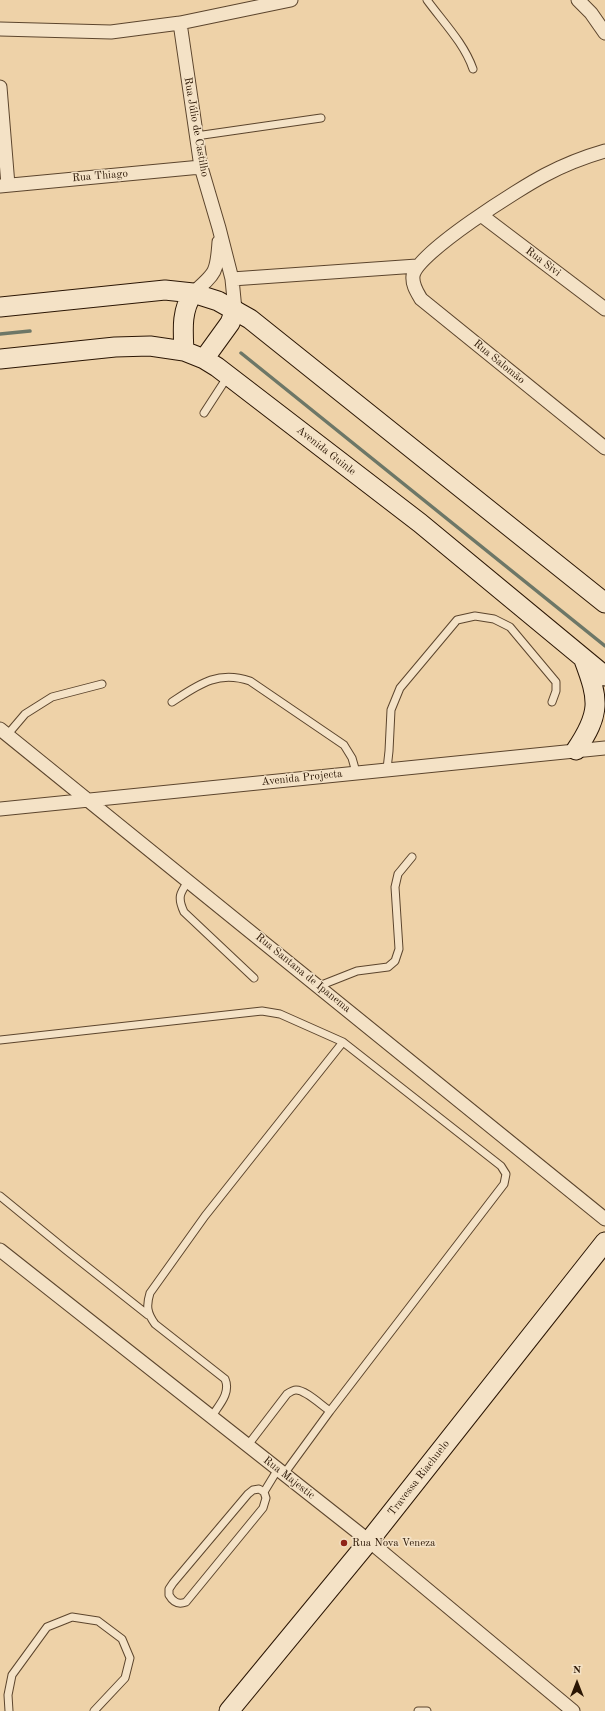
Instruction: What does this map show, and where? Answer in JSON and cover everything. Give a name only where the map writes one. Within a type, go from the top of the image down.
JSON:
[{"type":"street","points":[[0,29],[111,32],[180,23],[291,0]]},
{"type":"street","points":[[578,0],[591,13],[605,33]]},
{"type":"street","name":"Rua Júlio de Castilho","points":[[180,23],[201,167],[232,279],[235,296],[235,310]]},
{"type":"street","points":[[0,87],[4,185]]},
{"type":"street","points":[[232,279],[417,266],[430,253],[481,215],[545,175],[586,156],[605,151]]},
{"type":"street","name":"Rua Thiago","points":[[4,185],[201,167]]},
{"type":"street","name":"Rua Sivi","points":[[481,215],[605,310]]},
{"type":"street","name":"Rua Júlio de Castilho","points":[[193,293],[207,281],[215,270],[219,228]]},
{"type":"street","name":"Rua Salomão","points":[[417,266],[413,276],[414,288],[421,299],[605,448]]},
{"type":"street","points":[[0,307],[158,290],[193,293],[218,301],[250,319],[605,603]]},
{"type":"street","points":[[184,351],[184,311],[187,302],[193,293]]},
{"type":"street","points":[[204,359],[230,323],[235,310]]},
{"type":"street","name":"Avenida Guinle","points":[[0,359],[114,347],[150,346],[184,351],[204,359],[420,523],[605,676]]},
{"type":"street","points":[[576,750],[588,732],[592,722],[596,700],[594,686],[584,660]]},
{"type":"street","name":"Rua Santana de Ipanema","points":[[4,732],[189,880],[605,1219]]},
{"type":"street","name":"Avenida Projecta","points":[[0,809],[605,748]]},
{"type":"street","name":"Travessa Riachuelo","points":[[229,1711],[369,1541],[605,1242]]},
{"type":"street","name":"Rua Majestic","points":[[0,1250],[369,1541],[572,1711]]},
{"type":"lane","points":[[427,0],[459,41],[473,69]]},
{"type":"lane","points":[[196,136],[321,118]]},
{"type":"lane","points":[[204,413],[228,376]]},
{"type":"lane","points":[[387,769],[391,710],[400,688],[457,620],[475,616],[494,619],[510,627],[556,682],[556,691],[552,702]]},
{"type":"lane","points":[[172,702],[205,681],[224,677],[239,677],[250,681],[344,745],[352,758],[356,772]]},
{"type":"lane","points":[[4,732],[25,714],[52,697],[102,684]]},
{"type":"lane","points":[[319,986],[357,971],[388,967],[395,961],[399,949],[395,887],[398,874],[412,857]]},
{"type":"lane","points":[[189,880],[180,894],[179,903],[184,912],[254,978]]},
{"type":"lane","points":[[0,1040],[262,1011],[280,1014],[343,1042],[501,1166],[506,1174],[504,1184],[482,1215],[330,1411],[264,1492]]},
{"type":"lane","points":[[148,1315],[147,1305],[150,1293],[205,1216],[343,1042]]},
{"type":"lane","points":[[0,1196],[148,1315],[155,1324],[225,1379],[227,1385],[226,1393],[212,1416]]},
{"type":"lane","points":[[248,1446],[287,1394],[292,1391],[297,1390],[304,1392],[330,1411]]},
{"type":"lane","points":[[259,1489],[264,1492],[266,1498],[263,1508],[186,1602],[180,1604],[175,1603],[169,1595],[169,1589],[173,1583],[248,1494],[253,1490],[259,1489]]},
{"type":"lane","points":[[9,1711],[8,1695],[12,1675],[47,1627],[72,1616],[98,1621],[122,1639],[130,1658],[125,1678],[94,1711]]},
{"type":"lane","points":[[418,1711],[427,1711]]},
{"type":"waterway","points":[[0,334],[30,331]]},
{"type":"waterway","points":[[241,353],[605,646]]},
{"type":"place","name":"Rua Nova Veneza","points":[[344,1543]]}]
